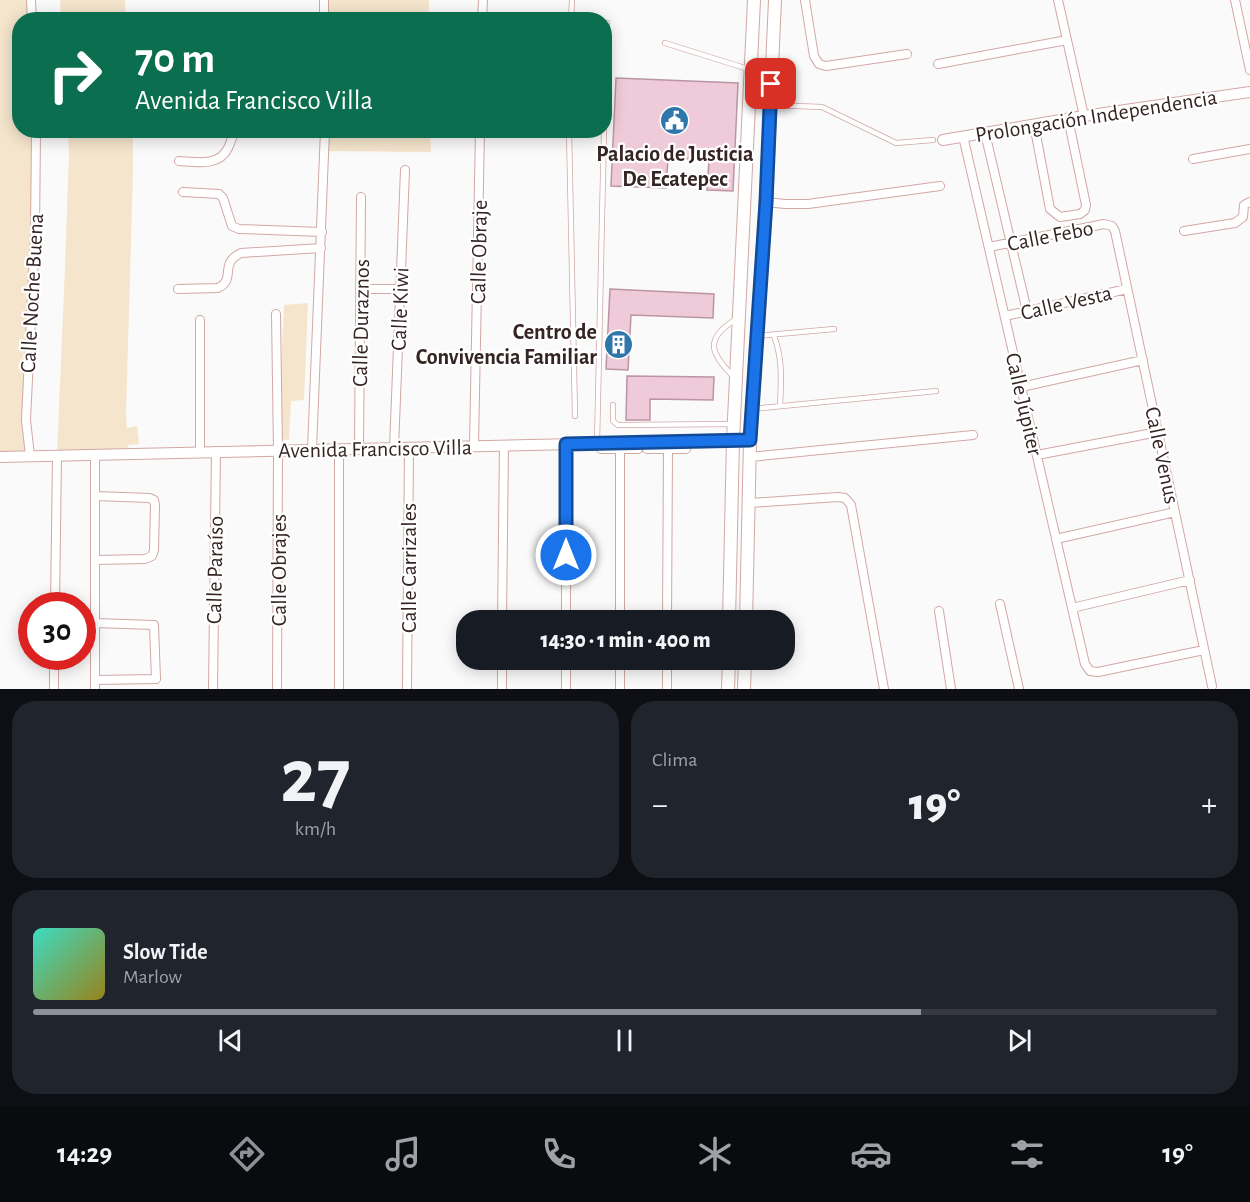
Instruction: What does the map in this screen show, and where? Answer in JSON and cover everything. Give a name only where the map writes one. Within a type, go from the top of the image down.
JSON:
[{"type":"main road","points":[[729,610],[733,441],[754,0]]},
{"type":"main road","points":[[746,610],[750,440],[766,202],[775,0]]},
{"type":"main road","points":[[728,689],[729,670]]},
{"type":"main road","points":[[744,689],[745,670]]},
{"type":"street","points":[[775,0],[784,0]]},
{"type":"street","points":[[805,0],[814,56],[819,64],[826,66],[907,54]]},
{"type":"street","points":[[1058,0],[1084,116]]},
{"type":"street","points":[[1235,0],[1250,70]]},
{"type":"street","points":[[938,64],[1067,40]]},
{"type":"street","name":"Prolongación Independencia","points":[[938,140],[1068,118],[1250,92]]},
{"type":"street","points":[[1034,124],[1050,209],[1060,217],[1080,214],[1085,210],[1086,205],[1068,118]]},
{"type":"street","points":[[985,133],[1027,311]]},
{"type":"street","name":"Calle Júpiter","points":[[963,136],[1085,664],[1090,671],[1098,672],[1204,650]]},
{"type":"street","name":"Calle Noche Buena","points":[[30,456],[26,420],[27,358],[35,234],[36,138]]},
{"type":"street","points":[[179,161],[210,163],[221,158],[233,138]]},
{"type":"street","points":[[312,450],[325,138]]},
{"type":"street","name":"Calle Obraje","points":[[474,446],[480,138]]},
{"type":"street","points":[[1192,159],[1250,148]]},
{"type":"street","name":"Calle Kiwi","points":[[394,448],[405,170]]},
{"type":"street","points":[[766,202],[808,204],[940,186]]},
{"type":"street","points":[[183,192],[219,194],[232,226],[239,229],[322,232]]},
{"type":"street","name":"Calle Duraznos","points":[[359,448],[362,197]]},
{"type":"street","points":[[1184,231],[1235,223],[1243,217],[1244,205],[1250,202]]},
{"type":"street","name":"Calle Febo","points":[[989,247],[1104,224],[1112,226]]},
{"type":"street","name":"Calle Venus","points":[[1112,226],[1115,231],[1212,686]]},
{"type":"street","points":[[178,289],[223,286],[228,279],[228,264],[233,257],[241,253],[321,248]]},
{"type":"street","points":[[360,289],[400,290]]},
{"type":"street","name":"Calle Vesta","points":[[1005,316],[1127,289]]},
{"type":"street","name":"Calle Obrajes","points":[[276,314],[277,689]]},
{"type":"street","points":[[200,320],[200,452]]},
{"type":"street","points":[[1021,387],[1143,360]]},
{"type":"street","points":[[1037,456],[1158,432]]},
{"type":"street","points":[[750,456],[973,435]]},
{"type":"street","name":"Avenida Francisco Villa","points":[[0,457],[504,445],[599,446],[750,440]]},
{"type":"street","points":[[566,444],[566,610]]},
{"type":"street","points":[[502,610],[504,445]]},
{"type":"street","points":[[599,446],[686,449]]},
{"type":"street","name":"Calle Carrizales","points":[[407,689],[408,447]]},
{"type":"street","points":[[620,448],[620,610]]},
{"type":"street","points":[[339,449],[339,689]]},
{"type":"street","points":[[667,610],[668,449]]},
{"type":"street","name":"Calle Paraíso","points":[[213,689],[216,452]]},
{"type":"street","points":[[95,454],[95,592]]},
{"type":"street","points":[[55,592],[57,455]]},
{"type":"street","points":[[95,496],[149,498],[154,500],[155,505],[152,556],[145,559],[95,560]]},
{"type":"street","points":[[750,503],[838,497],[845,498],[851,505],[884,689]]},
{"type":"street","points":[[1056,538],[1175,512]]},
{"type":"street","points":[[1072,608],[1190,580]]},
{"type":"street","points":[[1000,604],[1019,689]]},
{"type":"street","points":[[939,611],[951,689]]},
{"type":"street","points":[[95,684],[156,679],[154,625],[96,623]]},
{"type":"street","points":[[54,670],[54,689]]},
{"type":"street","points":[[502,670],[502,689]]},
{"type":"street","points":[[566,670],[566,689]]},
{"type":"street","points":[[620,670],[620,689]]},
{"type":"street","points":[[667,670],[667,689]]},
{"type":"lane","points":[[665,43],[751,70]]},
{"type":"lane","points":[[770,105],[822,107],[896,143],[938,140]]},
{"type":"lane","points":[[569,138],[576,416]]},
{"type":"lane","points":[[599,446],[604,138]]},
{"type":"lane","points":[[736,380],[719,363],[714,352],[714,342],[718,333],[726,325],[740,316]]},
{"type":"lane","points":[[757,336],[834,329]]},
{"type":"lane","points":[[774,336],[781,368],[780,406]]},
{"type":"lane","points":[[752,409],[936,391]]},
{"type":"lane","points":[[613,405],[613,421],[618,425],[734,424]]},
{"type":"shaded area","points":[[0,0],[30,0],[31,12],[12,12],[12,138],[37,138],[30,422],[35,455],[0,456]]},
{"type":"shaded area","points":[[60,0],[125,0],[126,12],[61,12]]},
{"type":"shaded area","points":[[322,0],[429,0],[429,12],[322,12]]},
{"type":"shaded area","points":[[68,138],[133,138],[126,414],[127,428],[137,426],[139,444],[128,445],[129,454],[57,455]]},
{"type":"shaded area","points":[[322,138],[430,138],[431,152],[322,151]]},
{"type":"shaded area","points":[[308,303],[304,400],[291,401],[289,440],[278,439],[284,305]]},
{"type":"building","name":"Palacio de Justicia De Ecatepec","points":[[616,78],[738,83],[733,191],[707,190],[709,160],[668,158],[666,188],[611,186]]},
{"type":"building","name":"Centro de Convivencia Familiar","points":[[610,289],[714,294],[713,318],[631,315],[628,370],[606,369]]},
{"type":"building","name":"Centro de Convivencia Familiar","points":[[627,376],[714,377],[713,400],[650,399],[650,420],[626,420]]},
{"type":"place","name":"Palacio de Justicia De Ecatepec","points":[[675,121]]},
{"type":"place","name":"Centro de Convivencia Familiar","points":[[618,344]]},
{"type":"route","points":[[566,555],[566,444],[750,440],[766,202],[771,84]]}]
